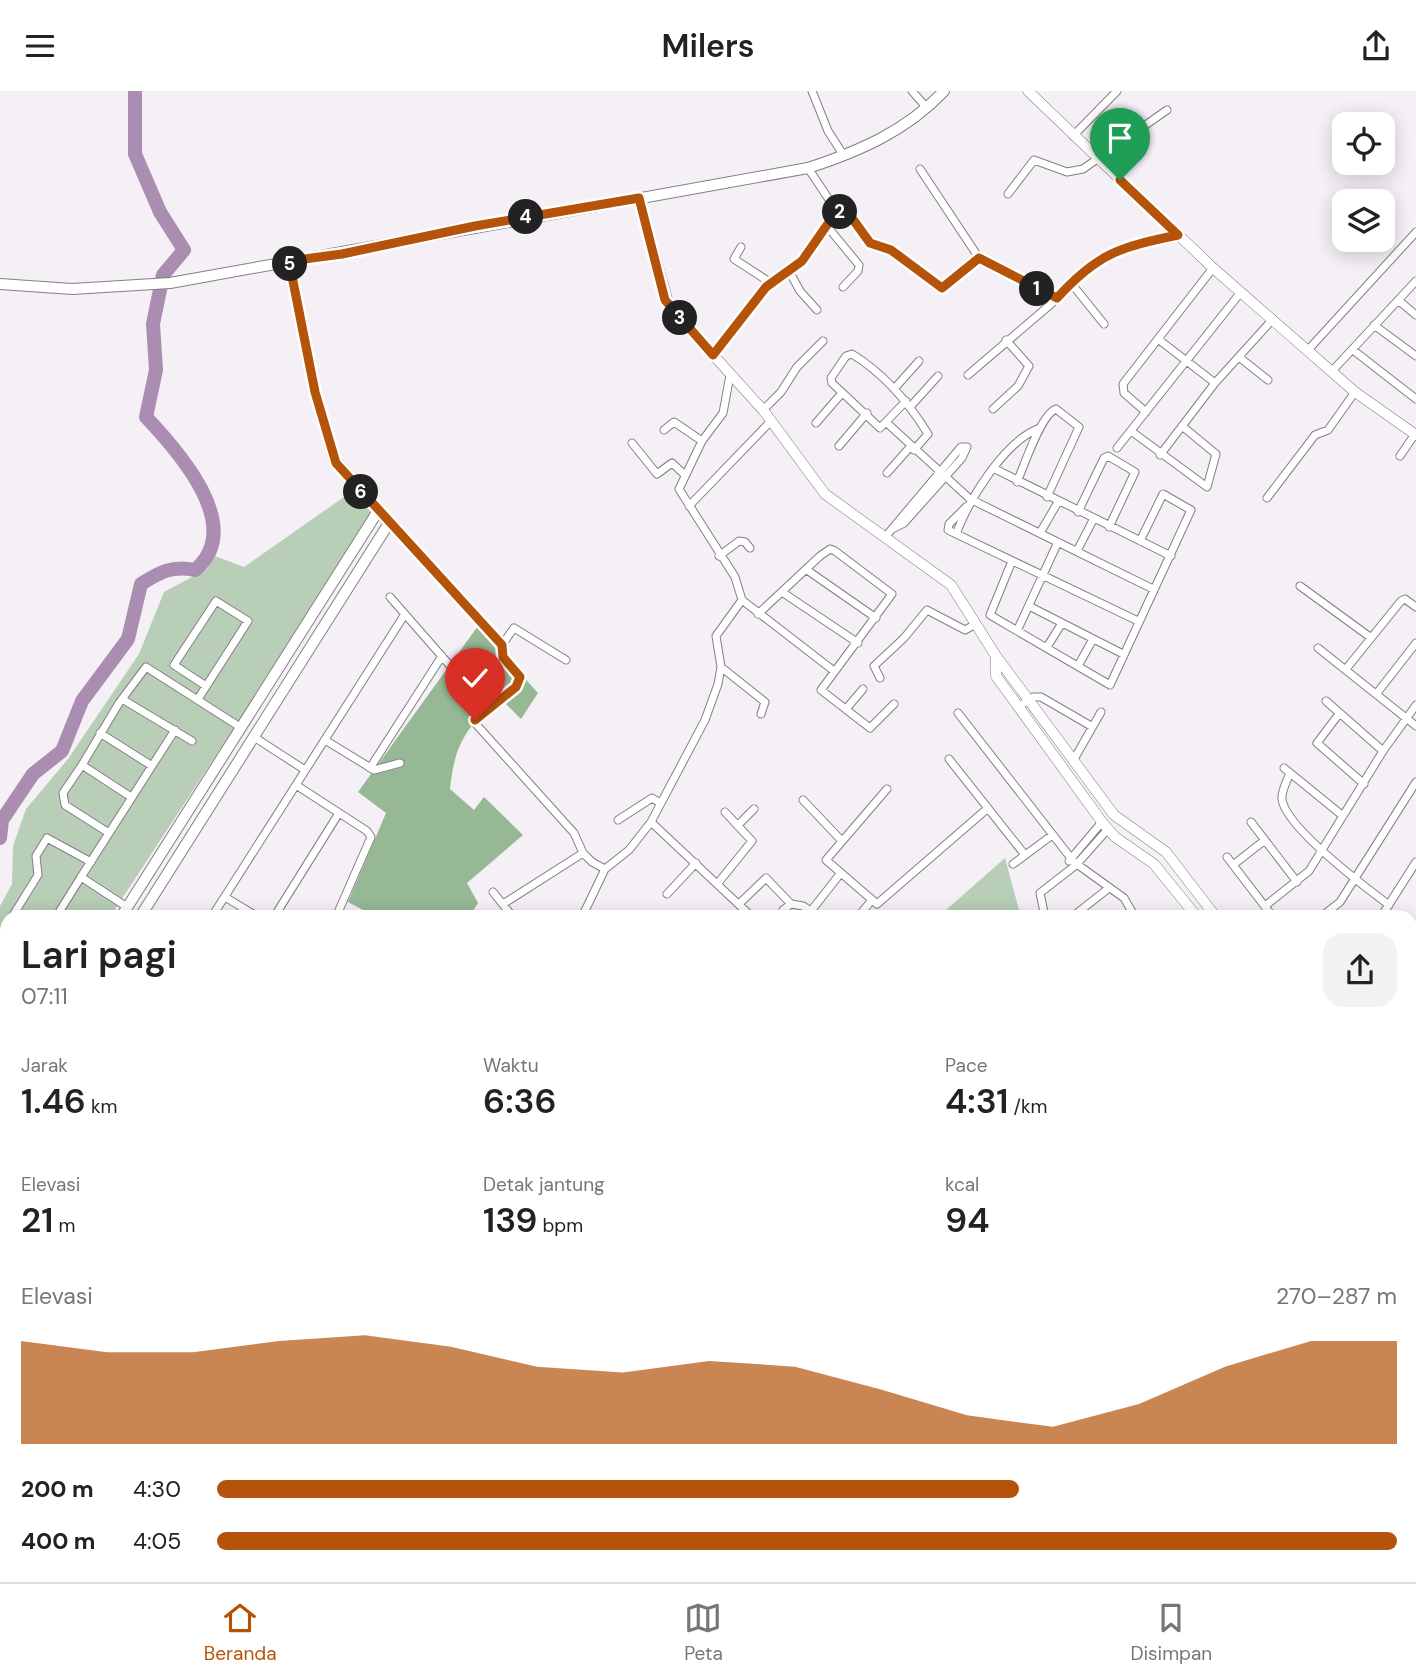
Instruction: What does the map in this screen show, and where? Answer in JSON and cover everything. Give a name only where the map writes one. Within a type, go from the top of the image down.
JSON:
[{"type":"main road","points":[[0,284],[72,289],[170,283],[808,168],[885,138],[927,108],[944,91]]},
{"type":"main road","points":[[144,910],[390,523],[334,459],[315,392],[289,261]]},
{"type":"main road","points":[[125,910],[378,511]]},
{"type":"main road","points":[[249,714],[262,723]]},
{"type":"street","points":[[812,91],[828,131],[844,156]]},
{"type":"street","points":[[912,91],[927,108]]},
{"type":"street","points":[[1028,91],[1213,268],[1333,370],[1355,392],[1415,434],[1400,456]]},
{"type":"street","points":[[1073,136],[1117,91]]},
{"type":"street","points":[[1008,194],[1036,159],[1067,172],[1083,169],[1167,110]]},
{"type":"street","points":[[808,168],[838,213]]},
{"type":"street","points":[[920,169],[979,258],[1057,298]]},
{"type":"street","points":[[639,198],[665,300],[763,410],[825,494],[951,585],[996,656],[1118,820],[1166,852],[1211,910]]},
{"type":"street","points":[[713,355],[771,283],[806,257],[838,213],[845,213],[852,218],[870,243],[891,250],[942,288],[979,258]]},
{"type":"street","points":[[827,225],[860,266],[843,287]]},
{"type":"street","points":[[1308,350],[1416,232]]},
{"type":"street","points":[[968,375],[1071,283],[1114,250],[1178,235]]},
{"type":"street","points":[[741,247],[734,260],[771,283]]},
{"type":"street","points":[[1146,412],[1124,393],[1122,385],[1213,268]]},
{"type":"street","points":[[789,271],[800,291],[817,310]]},
{"type":"street","points":[[1333,370],[1416,281]]},
{"type":"street","points":[[1071,283],[1104,324]]},
{"type":"street","points":[[1117,448],[1241,292]]},
{"type":"street","points":[[1398,300],[1416,315]]},
{"type":"street","points":[[1160,455],[1215,383],[1273,319]]},
{"type":"street","points":[[1374,325],[1416,356]]},
{"type":"street","points":[[1157,339],[1215,383]]},
{"type":"street","points":[[993,409],[1018,386],[1029,366],[1006,340]]},
{"type":"street","points":[[763,410],[781,392],[797,367],[823,341]]},
{"type":"street","points":[[1353,350],[1416,399]]},
{"type":"street","points":[[887,473],[928,434],[908,404],[894,389],[855,356],[849,354],[831,378],[832,383],[867,413],[879,428],[887,423],[908,404],[938,376]]},
{"type":"street","points":[[1239,357],[1268,380]]},
{"type":"street","points":[[894,389],[919,361]]},
{"type":"street","points":[[730,375],[723,413],[702,441],[679,489],[737,582],[742,600],[834,671]]},
{"type":"street","points":[[1267,498],[1315,435],[1328,430],[1355,392]]},
{"type":"street","points":[[816,423],[842,393]]},
{"type":"street","points":[[1017,482],[1041,428],[1055,409],[1076,422],[1079,427],[1047,497]]},
{"type":"street","points":[[839,446],[867,413]]},
{"type":"street","points":[[689,506],[771,421]]},
{"type":"street","points":[[664,430],[674,422],[702,441]]},
{"type":"street","points":[[887,423],[968,503],[1040,533],[1153,590]]},
{"type":"street","points":[[1131,431],[1202,487],[1208,486],[1215,452],[1182,426]]},
{"type":"street","points":[[1041,428],[1028,433],[968,503],[956,534],[1138,621]]},
{"type":"street","points":[[632,443],[657,474],[672,463],[685,475]]},
{"type":"street","points":[[1078,512],[1104,458],[1108,456],[1135,472],[1109,527]]},
{"type":"street","points":[[995,470],[1171,556]]},
{"type":"street","points":[[886,536],[942,475]]},
{"type":"street","points":[[1012,561],[989,613],[1110,685],[1191,512],[1170,495],[1162,495],[1140,541]]},
{"type":"street","points":[[1040,533],[1058,502]]},
{"type":"street","points":[[1077,551],[1093,520]]},
{"type":"street","points":[[390,523],[502,645],[503,657],[519,675],[520,681],[476,717],[475,723],[574,833],[583,853],[605,869]]},
{"type":"street","points":[[719,557],[741,541],[750,548]]},
{"type":"street","points":[[1017,631],[1058,542]]},
{"type":"street","points":[[758,614],[828,550],[835,551],[891,592],[876,618],[821,690],[871,728],[894,704]]},
{"type":"street","points":[[807,570],[876,618]]},
{"type":"street","points":[[1300,586],[1370,637]]},
{"type":"street","points":[[782,592],[858,643]]},
{"type":"street","points":[[390,597],[453,669]]},
{"type":"street","points":[[1346,669],[1403,599],[1416,607]]},
{"type":"street","points":[[198,699],[248,621],[216,600],[174,665],[206,686]]},
{"type":"street","points":[[585,910],[605,869],[629,849],[652,822],[705,720],[721,667],[716,636],[742,600]]},
{"type":"street","points":[[1029,606],[1124,654]]},
{"type":"street","points":[[880,678],[874,666],[904,638],[926,610],[965,630],[976,624]]},
{"type":"street","points":[[216,910],[405,614]]},
{"type":"street","points":[[1047,647],[1062,623]]},
{"type":"street","points":[[502,645],[514,628],[566,660]]},
{"type":"street","points":[[1078,666],[1093,639]]},
{"type":"street","points":[[1377,693],[1416,643]]},
{"type":"street","points":[[1318,648],[1416,726]]},
{"type":"street","points":[[370,768],[442,656]]},
{"type":"street","points":[[996,656],[996,676],[1059,765],[1105,825],[1154,864],[1190,910]]},
{"type":"street","points":[[109,833],[63,801],[63,793],[122,699],[146,667],[240,727]]},
{"type":"street","points":[[721,667],[764,701],[761,714]]},
{"type":"street","points":[[846,709],[863,689]]},
{"type":"street","points":[[1018,707],[1029,699],[1041,697],[1091,726]]},
{"type":"street","points":[[122,699],[192,741]]},
{"type":"street","points":[[1326,701],[1383,751]]},
{"type":"street","points":[[1265,906],[1297,882],[1322,851],[1383,751],[1416,705]]},
{"type":"street","points":[[1059,765],[1071,759],[1101,712]]},
{"type":"street","points":[[958,713],[1076,865],[1124,898],[1132,910]]},
{"type":"street","points":[[1029,722],[1040,713]]},
{"type":"street","points":[[1339,714],[1317,743],[1364,783]]},
{"type":"street","points":[[60,910],[175,730]]},
{"type":"street","points":[[100,733],[152,766]]},
{"type":"street","points":[[254,737],[305,770]]},
{"type":"street","points":[[325,740],[374,770],[400,763]]},
{"type":"street","points":[[949,758],[1025,855]]},
{"type":"street","points":[[82,765],[131,797]]},
{"type":"street","points":[[1343,816],[1287,771],[1281,796],[1283,802],[1322,851],[1389,905]]},
{"type":"street","points":[[1330,910],[1340,902],[1416,782]]},
{"type":"street","points":[[296,785],[370,835],[371,840],[339,910]]},
{"type":"street","points":[[887,789],[826,859],[871,901],[881,903],[988,808]]},
{"type":"street","points":[[618,821],[652,798],[660,803]]},
{"type":"street","points":[[803,800],[841,840]]},
{"type":"street","points":[[739,824],[754,809]]},
{"type":"street","points":[[718,883],[751,843],[751,838],[726,812]]},
{"type":"street","points":[[278,910],[339,813]]},
{"type":"street","points":[[652,822],[746,910]]},
{"type":"street","points":[[1251,822],[1297,882]]},
{"type":"street","points":[[1065,870],[1070,857],[1105,825]]},
{"type":"street","points":[[1044,910],[1040,893],[1065,870],[1076,865],[1105,825]]},
{"type":"street","points":[[1013,864],[1051,836]]},
{"type":"street","points":[[16,910],[38,875],[36,856],[47,838],[91,862]]},
{"type":"street","points":[[1233,865],[1265,841]]},
{"type":"street","points":[[1154,864],[1166,852]]},
{"type":"street","points":[[503,904],[583,853]]},
{"type":"street","points":[[1227,857],[1268,910]]},
{"type":"street","points":[[1386,910],[1416,862]]},
{"type":"street","points":[[667,894],[696,863]]},
{"type":"street","points":[[812,910],[841,874]]},
{"type":"street","points":[[81,877],[122,910]]},
{"type":"street","points":[[740,903],[765,878],[791,904],[809,910]]},
{"type":"street","points":[[1081,910],[1109,888]]},
{"type":"street","points":[[493,892],[508,910]]},
{"type":"street","points":[[225,897],[246,910]]},
{"type":"street","points":[[864,910],[871,901]]},
{"type":"street","points":[[783,910],[791,904]]},
{"type":"green space","points":[[354,490],[375,513],[115,910],[0,910],[12,884],[13,846],[26,809],[68,759],[139,654],[164,592],[207,569],[215,556],[244,567]]},
{"type":"green space","points":[[478,626],[538,693],[521,719],[499,697],[470,728],[455,759],[450,789],[474,810],[484,797],[523,835],[467,883],[478,903],[474,910],[363,910],[348,902],[386,813],[358,792]]},
{"type":"green space","points":[[1005,858],[1019,910],[946,910]]},
{"type":"waterway","points":[[0,838],[2,820],[33,774],[62,751],[82,701],[128,639],[141,584],[167,571],[180,568],[195,570],[209,553],[214,533],[211,512],[202,491],[175,450],[146,417],[156,370],[153,324],[163,275],[184,250],[160,212],[135,154],[135,91]]},
{"type":"route","points":[[475,720],[516,687],[520,677],[503,657],[502,645],[336,463],[315,392],[289,261],[342,254],[475,226],[639,198],[665,300],[713,355],[766,287],[806,257],[827,225],[840,212],[852,218],[870,243],[891,250],[942,288],[979,258],[1057,298],[1097,260],[1114,250],[1178,235],[1120,180]]}]
